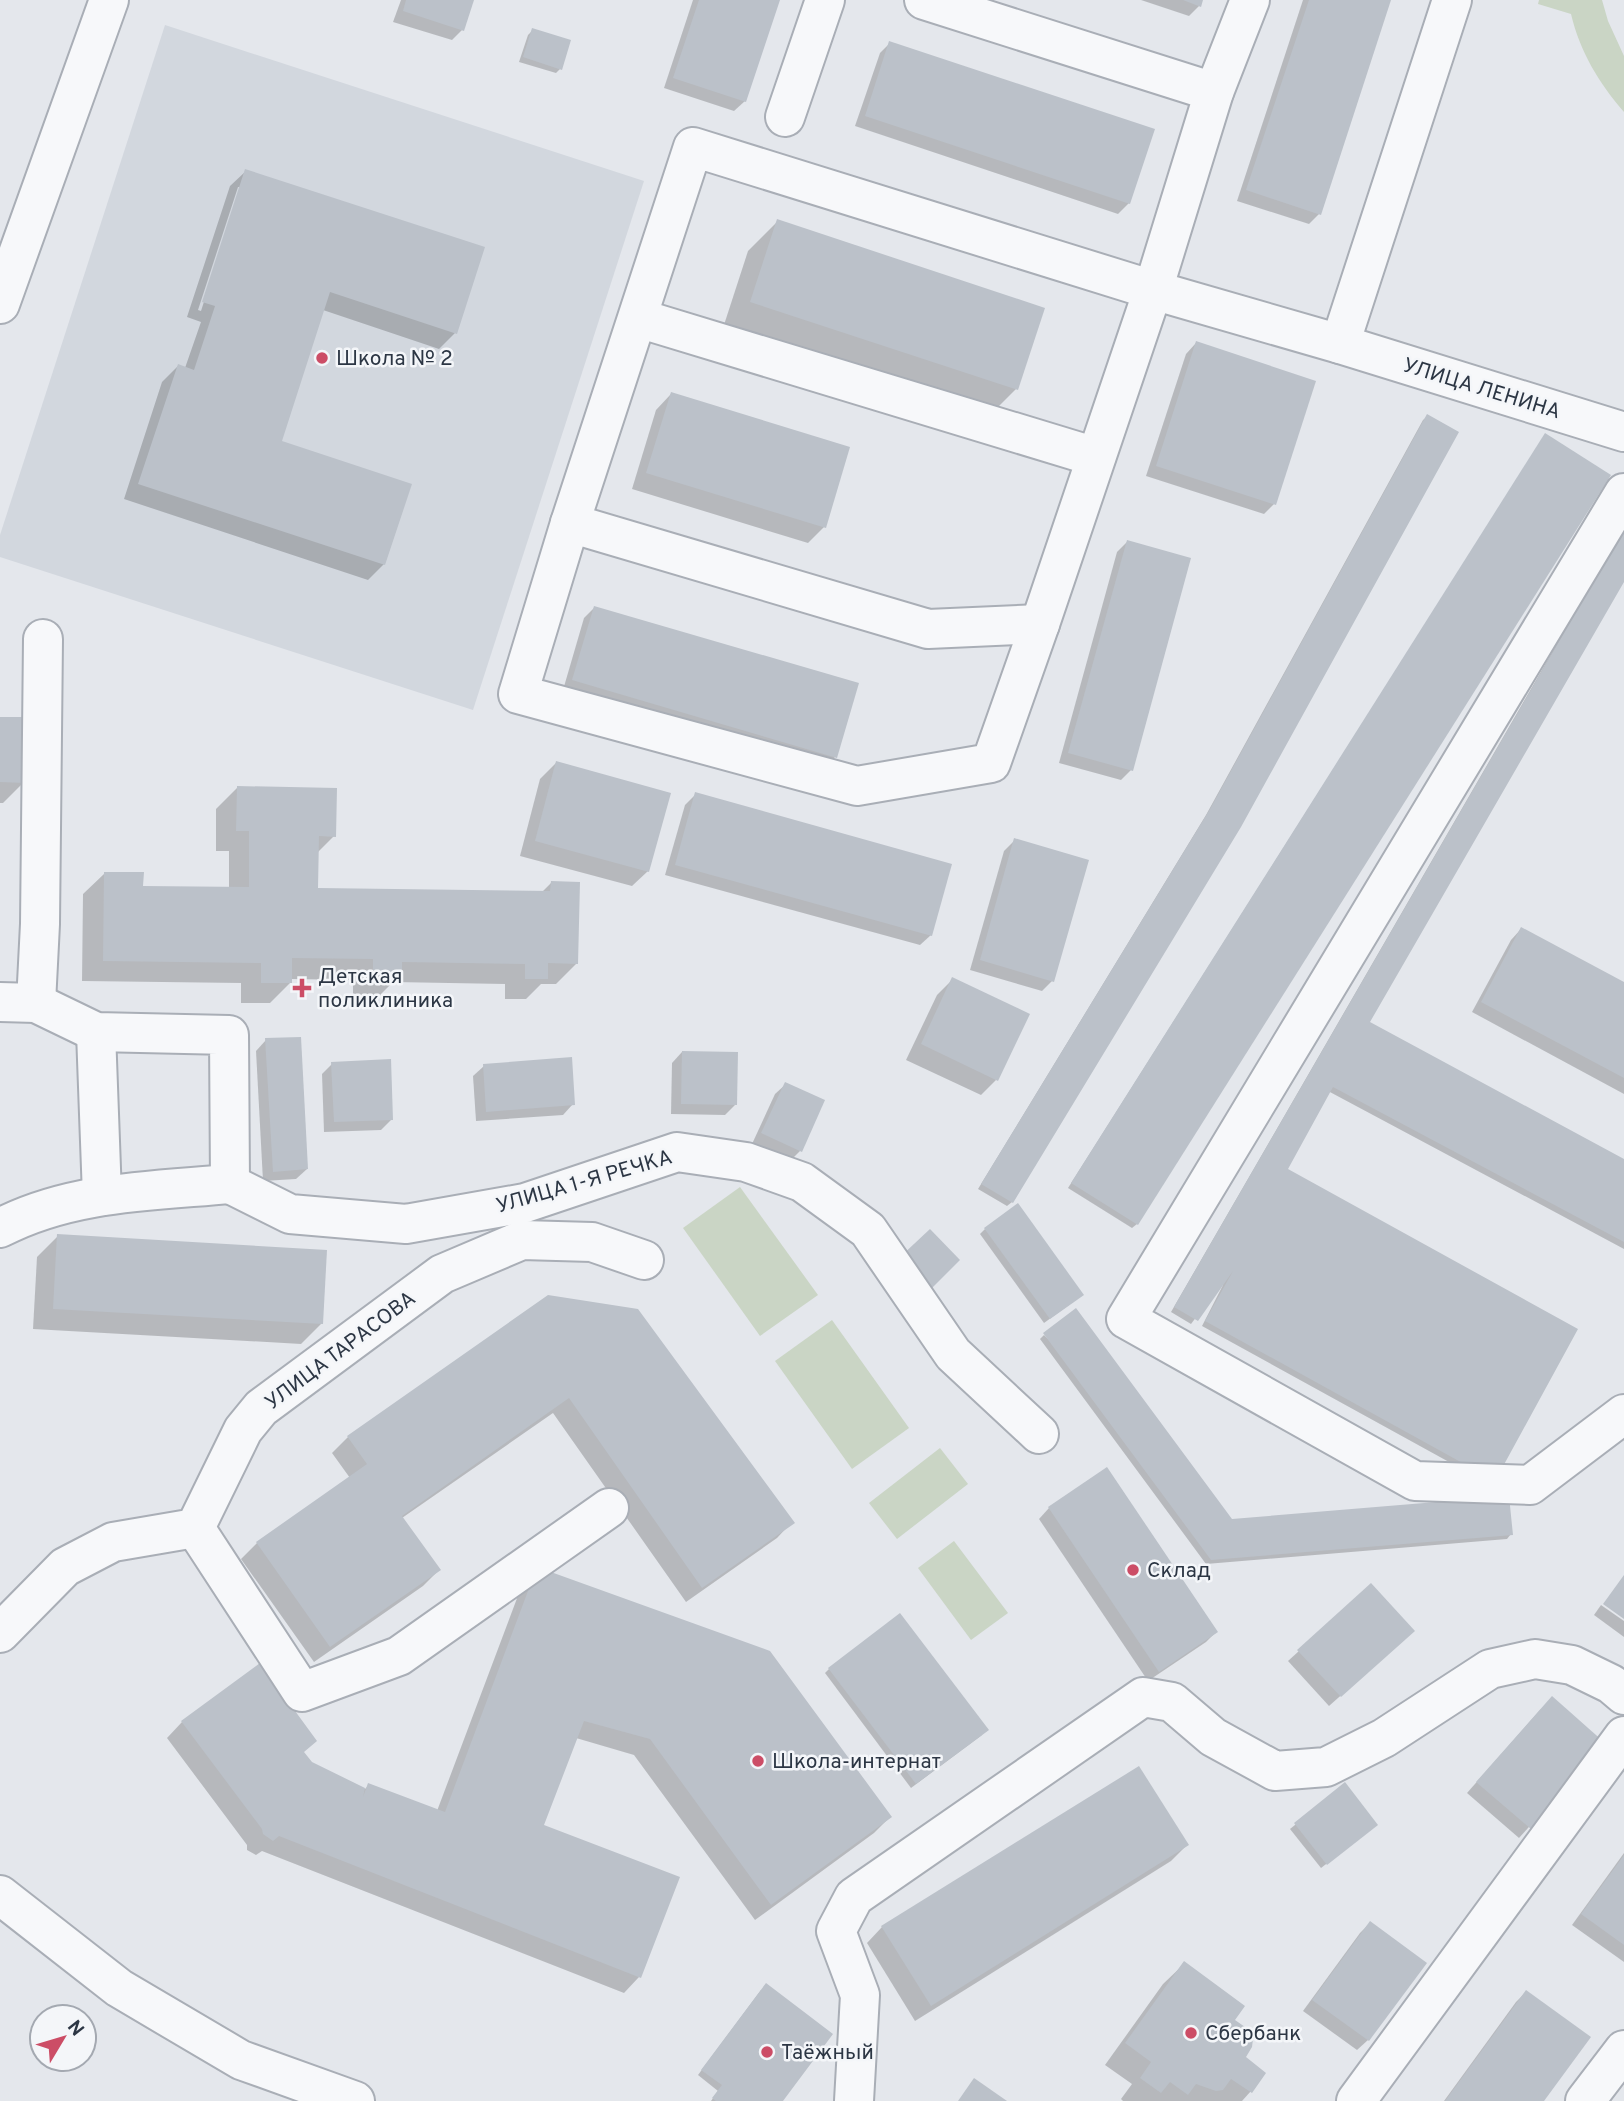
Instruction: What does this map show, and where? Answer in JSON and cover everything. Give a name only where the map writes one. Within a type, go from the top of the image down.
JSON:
[{"type":"street","points":[[0,304],[109,0]]},
{"type":"street","points":[[785,117],[825,0]]},
{"type":"street","points":[[924,0],[1214,92]]},
{"type":"street","points":[[1096,457],[638,318],[570,523],[518,694],[856,786],[991,763],[1041,624],[1153,290],[1214,92],[1250,0]]},
{"type":"street","points":[[1340,344],[1452,0]]},
{"type":"street","name":"УЛИЦА ЛЕНИНА","points":[[638,318],[693,147],[1624,432]]},
{"type":"street","points":[[1624,493],[1126,1320],[1415,1481],[1530,1485],[1624,1414]]},
{"type":"street","points":[[570,523],[928,629],[1041,624]]},
{"type":"street","points":[[0,1228],[67,1202],[102,1196],[230,1184],[229,1035],[96,1032],[18,1003],[40,924],[43,639]]},
{"type":"street","points":[[96,1032],[102,1196]]},
{"type":"street","name":"УЛИЦА 1-Я РЕЧКА","points":[[230,1184],[290,1214],[405,1224],[525,1203],[677,1152],[746,1162],[802,1182],[869,1230],[953,1354],[1039,1433]]},
{"type":"street","name":"УЛИЦА ТАРАСОВА","points":[[195,1528],[243,1430],[261,1408],[442,1274],[522,1240],[592,1242],[644,1260]]},
{"type":"street","points":[[0,1633],[65,1567],[113,1542],[195,1528],[302,1692],[399,1656],[609,1508]]},
{"type":"street","points":[[855,2101],[860,1995],[836,1931],[854,1896],[1143,1697],[1172,1702],[1213,1737],[1275,1771],[1326,1767],[1384,1738],[1490,1669],[1535,1659],[1572,1665],[1611,1684],[1624,1695]]},
{"type":"street","points":[[1356,2101],[1624,1737]]},
{"type":"street","points":[[0,1895],[119,1988],[241,2060],[346,2099]]},
{"type":"street","points":[[1585,2101],[1624,2050]]},
{"type":"shaded area","name":"Школа № 2","points":[[165,25],[644,181],[473,710],[0,557],[0,535]]},
{"type":"green space","points":[[1539,0],[1602,0],[1624,56],[1624,112],[1591,66],[1571,14],[1538,4]]},
{"type":"green space","points":[[740,1187],[818,1295],[760,1336],[683,1228]]},
{"type":"green space","points":[[832,1320],[909,1428],[852,1469],[775,1361]]},
{"type":"green space","points":[[940,1448],[968,1484],[897,1539],[869,1503]]},
{"type":"green space","points":[[954,1541],[1008,1613],[971,1640],[918,1568]]},
{"type":"building","points":[[406,0],[474,0],[464,31],[403,11]]},
{"type":"building","points":[[699,0],[780,0],[746,102],[673,78]]},
{"type":"building","points":[[1183,0],[1203,0],[1201,7]]},
{"type":"building","points":[[1309,0],[1391,0],[1321,215],[1246,190]]},
{"type":"building","points":[[532,28],[571,40],[562,70],[523,57]]},
{"type":"building","points":[[889,41],[1155,129],[1130,204],[865,116]]},
{"type":"building","points":[[245,169],[485,247],[457,334],[330,292],[282,441],[412,484],[385,565],[138,484],[178,364],[194,370],[215,306],[202,302]]},
{"type":"building","points":[[777,219],[1045,308],[1018,390],[750,302]]},
{"type":"building","points":[[1196,341],[1316,381],[1276,505],[1156,466]]},
{"type":"building","points":[[671,392],[850,447],[826,528],[646,473]]},
{"type":"building","points":[[1427,414],[1459,432],[1241,827],[1013,1203],[981,1184],[1210,809]]},
{"type":"building","points":[[1545,433],[1611,475],[1138,1225],[1071,1183]]},
{"type":"building","points":[[1624,529],[1624,582],[1370,1022],[1624,1159],[1624,1242],[1333,1087],[1288,1169],[1578,1329],[1495,1481],[1205,1321],[1233,1271],[1198,1321],[1174,1307]]},
{"type":"building","points":[[1127,540],[1191,558],[1133,771],[1068,753]]},
{"type":"building","points":[[594,606],[859,683],[837,758],[572,680]]},
{"type":"building","points":[[0,717],[27,717],[25,783],[0,782]]},
{"type":"building","points":[[556,761],[671,793],[649,872],[535,841]]},
{"type":"building","points":[[237,786],[337,788],[336,837],[319,836],[318,888],[550,891],[551,881],[580,882],[578,964],[548,963],[548,979],[525,979],[525,964],[402,962],[402,976],[373,976],[373,959],[292,958],[292,983],[261,983],[261,963],[103,961],[104,872],[144,872],[143,886],[249,887],[249,831],[236,831]]},
{"type":"building","points":[[695,792],[952,864],[932,936],[675,865]]},
{"type":"building","points":[[1014,838],[1089,860],[1054,982],[980,960]]},
{"type":"building","points":[[1521,927],[1624,982],[1624,1078],[1481,1002]]},
{"type":"building","points":[[952,977],[1030,1014],[998,1081],[921,1044]]},
{"type":"building","points":[[301,1037],[308,1169],[273,1172],[265,1038]]},
{"type":"building","points":[[682,1051],[738,1052],[737,1105],[681,1104]]},
{"type":"building","points":[[572,1057],[575,1105],[486,1112],[483,1064]]},
{"type":"building","points":[[391,1059],[393,1120],[334,1122],[331,1062]]},
{"type":"building","points":[[785,1082],[825,1100],[802,1152],[761,1133]]},
{"type":"building","points":[[1018,1203],[1084,1295],[1050,1319],[984,1228]]},
{"type":"building","points":[[930,1229],[960,1260],[930,1290],[899,1258]]},
{"type":"building","points":[[57,1234],[327,1250],[323,1324],[53,1309]]},
{"type":"building","points":[[548,1295],[638,1309],[795,1523],[702,1588],[569,1398],[402,1516],[441,1570],[330,1647],[256,1542],[367,1464],[347,1436]]},
{"type":"building","points":[[1076,1308],[1232,1519],[1509,1496],[1513,1535],[1211,1560],[1043,1333]]},
{"type":"building","name":"Склад","points":[[1107,1467],[1218,1632],[1159,1672],[1048,1507]]},
{"type":"building","name":"Школа-интернат","points":[[537,1567],[770,1651],[892,1817],[771,1905],[650,1739],[584,1721],[544,1825],[680,1877],[641,1978],[279,1836],[273,1841],[263,1834],[262,1829],[181,1721],[260,1663],[317,1741],[304,1752],[312,1762],[365,1788],[363,1797],[368,1783],[445,1812]]},
{"type":"building","points":[[1624,1575],[1624,1619],[1603,1604]]},
{"type":"building","points":[[1371,1583],[1415,1631],[1341,1697],[1297,1650]]},
{"type":"building","points":[[900,1613],[989,1730],[916,1784],[828,1668]]},
{"type":"building","points":[[1552,1696],[1605,1743],[1531,1829],[1476,1782]]},
{"type":"building","points":[[1139,1766],[1189,1845],[931,2006],[881,1926]]},
{"type":"building","points":[[1345,1782],[1378,1825],[1327,1865],[1294,1823]]},
{"type":"building","points":[[1624,1855],[1624,1945],[1581,1914]]},
{"type":"building","points":[[1370,1921],[1427,1963],[1369,2041],[1312,2000]]},
{"type":"building","name":"Сбербанк","points":[[1184,1961],[1245,2006],[1235,2020],[1245,2027],[1253,2039],[1246,2057],[1266,2073],[1252,2093],[1231,2079],[1223,2090],[1216,2091],[1196,2084],[1188,2095],[1170,2082],[1161,2093],[1140,2078],[1151,2062],[1125,2043]]},
{"type":"building","name":"Таёжный","points":[[766,1983],[833,2034],[783,2101],[716,2101],[712,2098],[722,2085],[701,2070]]},
{"type":"building","points":[[1526,1990],[1591,2037],[1544,2101],[1445,2101]]},
{"type":"building","points":[[974,2078],[1007,2101],[958,2101]]},
{"type":"place","name":"Школа № 2","points":[[322,358]]},
{"type":"place","name":"Детская поликлиника","points":[[302,988]]},
{"type":"place","name":"Склад","points":[[1133,1570]]},
{"type":"place","name":"Школа-интернат","points":[[758,1761]]},
{"type":"place","name":"Сбербанк","points":[[1191,2033]]},
{"type":"place","name":"Таёжный","points":[[767,2052]]}]
